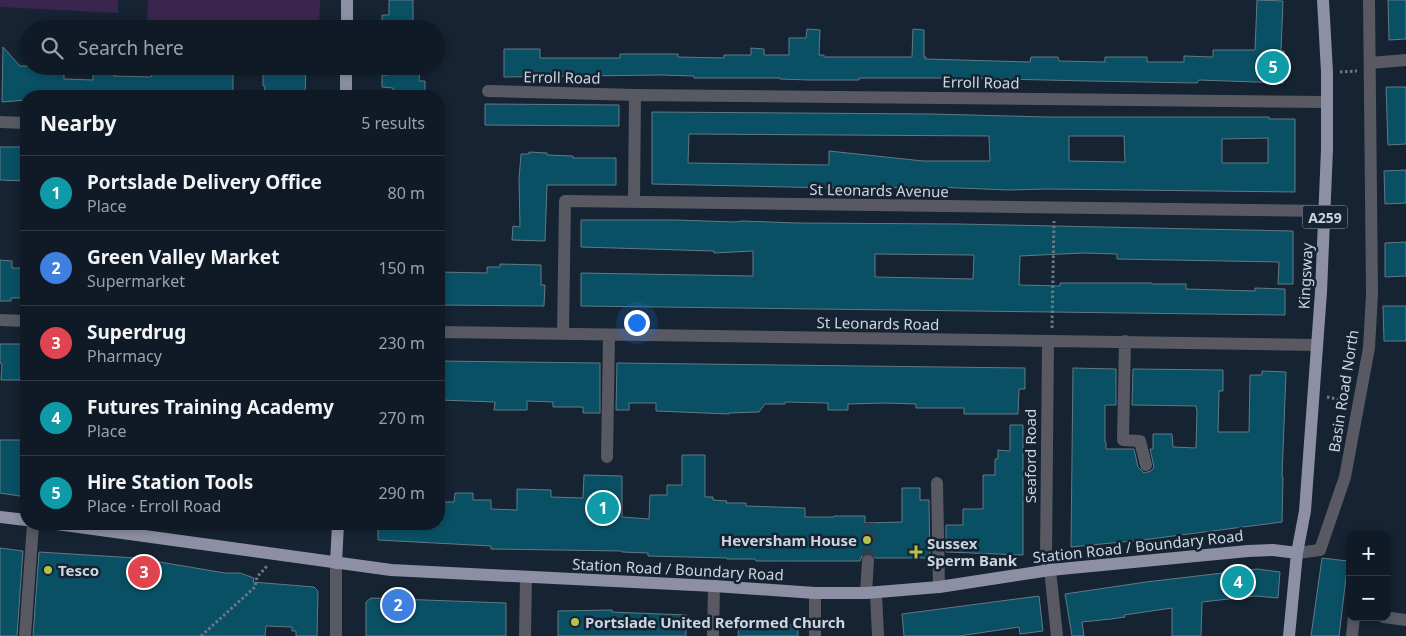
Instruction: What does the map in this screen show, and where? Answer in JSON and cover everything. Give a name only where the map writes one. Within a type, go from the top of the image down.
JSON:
[{"type":"main road","points":[[347,0],[347,20]]},
{"type":"main road","name":"Kingsway","points":[[1297,553],[1305,511],[1325,211],[1327,72],[1323,0]]},
{"type":"main road","points":[[346,75],[346,90]]},
{"type":"main road","points":[[0,517],[20,519]]},
{"type":"main road","name":"Station Road / Boundary Road","points":[[100,530],[391,570],[714,586],[815,593],[871,593],[939,587],[1050,570],[1248,551],[1272,550],[1297,553]]},
{"type":"main road","points":[[336,563],[338,530]]},
{"type":"main road","name":"A259","points":[[1290,636],[1297,553]]},
{"type":"street","name":"Basin Road North","points":[[1297,553],[1320,550],[1345,477],[1369,348],[1372,294],[1367,67],[1368,0]]},
{"type":"street","points":[[1367,67],[1406,60]]},
{"type":"street","name":"Erroll Road","points":[[488,92],[1327,102]]},
{"type":"street","points":[[634,202],[635,95]]},
{"type":"street","points":[[0,122],[20,123]]},
{"type":"street","name":"St Leonards Avenue","points":[[563,333],[565,201],[1325,211]]},
{"type":"street","points":[[0,320],[20,321]]},
{"type":"street","name":"St Leonards Road","points":[[445,332],[1050,342],[1125,341],[1317,344]]},
{"type":"street","points":[[607,457],[609,335]]},
{"type":"street","points":[[1125,341],[1123,440],[1140,441],[1146,465]]},
{"type":"street","name":"Seaford Road","points":[[1050,342],[1046,558],[1050,570],[1057,636]]},
{"type":"street","points":[[937,483],[939,587]]},
{"type":"street","points":[[25,636],[33,530]]},
{"type":"street","points":[[868,561],[878,636]]},
{"type":"street","points":[[336,563],[336,636]]},
{"type":"street","points":[[525,636],[526,576]]},
{"type":"street","points":[[713,636],[714,586]]},
{"type":"street","points":[[815,593],[815,636]]},
{"type":"street","points":[[1391,618],[1406,620]]},
{"type":"street","points":[[1352,636],[1354,621]]},
{"type":"path","points":[[1327,72],[1367,67]]},
{"type":"path","points":[[1050,342],[1054,208]]},
{"type":"path","points":[[201,636],[255,587],[257,577],[278,555]]},
{"type":"shaded area","points":[[0,0],[118,0],[118,13],[0,7]]},
{"type":"shaded area","points":[[148,0],[320,0],[319,20],[147,20]]},
{"type":"building","points":[[389,0],[413,0],[413,20],[382,20],[382,15],[389,15]]},
{"type":"building","points":[[1257,0],[1283,1],[1281,51],[1284,51],[1283,83],[1199,80],[1197,83],[959,78],[809,80],[694,78],[694,76],[662,75],[504,77],[504,49],[540,49],[540,58],[620,58],[620,54],[678,54],[678,57],[724,58],[724,55],[751,55],[751,48],[764,49],[764,55],[789,55],[789,38],[806,38],[807,29],[820,30],[819,55],[824,55],[824,57],[912,57],[913,29],[924,30],[925,59],[1030,62],[1031,57],[1058,57],[1059,61],[1105,62],[1105,57],[1147,57],[1147,62],[1184,62],[1184,56],[1213,57],[1213,50],[1255,50]]},
{"type":"building","points":[[1388,0],[1406,0],[1406,39],[1389,40]]},
{"type":"building","points":[[3,47],[20,66],[20,75],[64,75],[64,79],[93,80],[93,75],[151,77],[152,75],[233,75],[233,90],[20,90],[20,100],[2,102]]},
{"type":"building","points":[[263,75],[306,75],[305,90],[265,90],[265,86],[263,86]]},
{"type":"building","points":[[382,75],[419,75],[419,81],[425,81],[425,90],[393,90],[393,88],[382,87]]},
{"type":"building","points":[[1386,87],[1406,87],[1406,144],[1388,145]]},
{"type":"building","points":[[485,104],[619,105],[619,126],[485,125]]},
{"type":"building","points":[[652,112],[932,114],[1048,117],[1269,117],[1269,119],[1295,119],[1295,192],[1008,190],[935,187],[833,188],[652,184]],"holes":[[[689,134],[989,136],[990,161],[923,161],[829,151],[829,165],[688,163]],[[1069,136],[1124,136],[1125,162],[1069,161]],[[1268,138],[1268,163],[1222,163],[1222,139]]]},
{"type":"building","points":[[0,147],[20,147],[20,181],[0,180]]},
{"type":"building","points":[[529,152],[573,156],[573,158],[616,158],[616,185],[547,185],[545,241],[512,240],[513,226],[520,227],[519,179],[521,154],[529,154]]},
{"type":"building","points":[[1406,170],[1406,203],[1385,204],[1384,171]]},
{"type":"building","points":[[581,220],[959,224],[1293,231],[1293,284],[1278,284],[1279,262],[1117,259],[1117,254],[1083,253],[1020,256],[1019,285],[1060,286],[1060,283],[1152,283],[1186,284],[1186,289],[1255,291],[1255,288],[1285,289],[1285,315],[581,306],[581,273],[753,276],[753,251],[714,253],[714,251],[581,247]],"holes":[[[875,254],[974,255],[973,279],[875,277]]]},
{"type":"building","points":[[1406,242],[1406,276],[1385,277],[1385,243]]},
{"type":"building","points":[[0,260],[12,261],[12,268],[20,268],[20,298],[11,298],[11,301],[0,301]]},
{"type":"building","points":[[500,264],[541,265],[541,285],[545,285],[544,306],[445,305],[445,272],[487,273],[487,267],[500,267]]},
{"type":"building","points":[[1383,306],[1406,306],[1406,341],[1384,341]]},
{"type":"building","points":[[0,344],[20,344],[20,380],[1,380],[2,364],[0,363]]},
{"type":"building","points":[[445,361],[600,363],[600,413],[583,413],[583,407],[553,407],[553,402],[527,401],[527,410],[494,410],[495,402],[445,400]]},
{"type":"building","points":[[617,363],[1025,368],[1025,389],[1019,389],[1018,414],[964,414],[964,408],[916,408],[916,404],[884,403],[848,404],[848,410],[828,410],[828,403],[785,402],[785,404],[765,404],[759,412],[729,414],[656,411],[656,403],[629,403],[629,410],[616,410]]},
{"type":"building","points":[[1073,368],[1116,369],[1116,405],[1105,405],[1106,449],[1134,449],[1138,467],[1144,473],[1151,471],[1154,467],[1150,449],[1153,449],[1153,434],[1172,434],[1173,447],[1196,448],[1197,411],[1196,406],[1132,405],[1133,369],[1223,370],[1223,391],[1219,391],[1218,432],[1249,432],[1250,375],[1262,375],[1262,371],[1286,372],[1282,522],[1071,547]]},
{"type":"building","points":[[1010,425],[1023,425],[1023,555],[946,552],[946,525],[963,525],[963,509],[983,509],[983,475],[995,475],[995,459],[998,459],[998,450],[1010,451]]},
{"type":"building","points":[[0,440],[20,440],[20,496],[0,493]]},
{"type":"building","points":[[682,455],[705,455],[705,497],[713,497],[713,500],[727,501],[726,503],[746,503],[746,506],[805,508],[805,517],[865,516],[865,523],[902,522],[902,488],[920,488],[920,500],[929,500],[930,558],[875,558],[872,554],[868,553],[862,556],[860,561],[756,561],[755,559],[648,556],[648,553],[622,551],[491,549],[491,546],[378,540],[378,530],[445,530],[445,502],[454,502],[455,493],[473,493],[473,500],[491,500],[491,509],[517,510],[517,489],[551,490],[551,497],[583,498],[584,475],[622,476],[622,517],[649,519],[650,495],[667,495],[667,485],[682,485]]},
{"type":"building","points":[[0,548],[23,551],[17,636],[0,636]]},
{"type":"building","points":[[39,552],[136,558],[225,573],[240,573],[254,578],[253,582],[314,587],[318,591],[317,636],[296,636],[296,631],[292,631],[292,627],[266,626],[265,636],[33,636]]},
{"type":"building","points":[[1322,558],[1346,561],[1346,578],[1339,636],[1311,636]]},
{"type":"building","points":[[1257,569],[1280,572],[1278,598],[1255,596],[1202,602],[1201,636],[1172,636],[1172,608],[1124,615],[1125,617],[1082,622],[1084,636],[1072,636],[1065,594]]},
{"type":"building","points":[[1039,596],[1043,631],[1020,634],[1019,627],[959,636],[904,636],[902,614]]},
{"type":"building","points":[[371,598],[506,603],[506,636],[366,636],[366,602]]},
{"type":"building","points":[[612,610],[612,612],[686,615],[686,636],[558,636],[558,611]]},
{"type":"building","points":[[739,622],[798,625],[798,636],[738,636]]},
{"type":"tunnel","points":[[868,561],[869,523]]},
{"type":"place","name":"Hire Station Tools","points":[[1273,67]]},
{"type":"place","name":"Portslade Delivery Office","points":[[603,508]]},
{"type":"place","name":"Heversham House","points":[[867,540]]},
{"type":"place","name":"Sussex Sperm Bank","points":[[916,552]]},
{"type":"place","name":"Tesco","points":[[48,570]]},
{"type":"place","name":"Superdrug","points":[[144,572]]},
{"type":"place","name":"Futures Training Academy","points":[[1238,582]]},
{"type":"place","name":"Green Valley Market","points":[[398,605]]},
{"type":"place","name":"Portslade United Reformed Church","points":[[575,622]]}]
